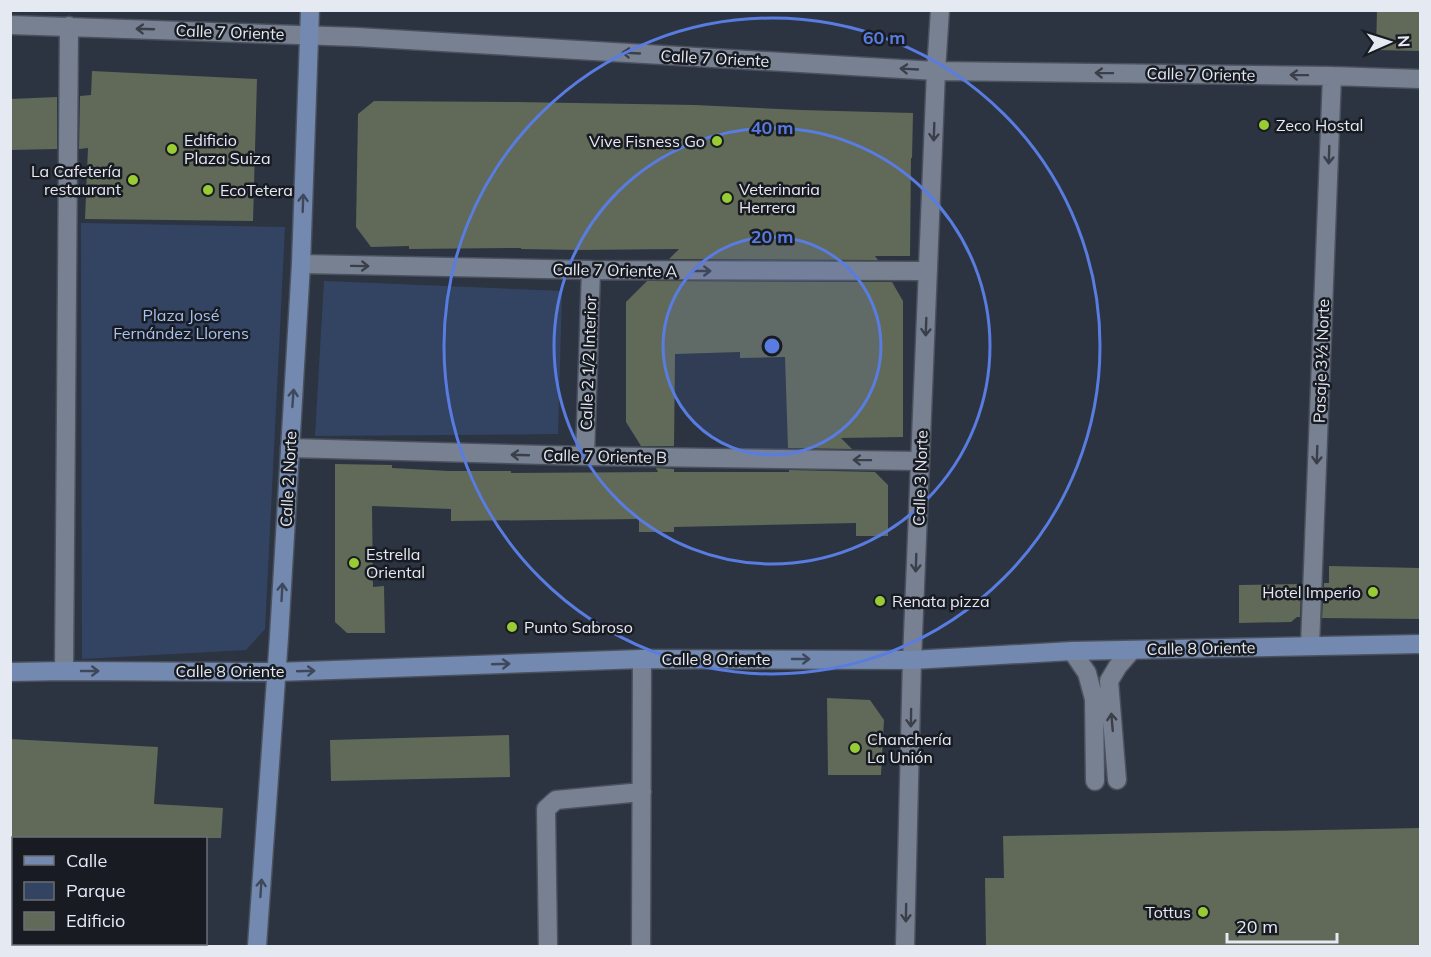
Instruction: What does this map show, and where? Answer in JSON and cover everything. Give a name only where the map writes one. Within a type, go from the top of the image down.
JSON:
[{"type":"street","name":"Calle 2 Norte","points":[[257,946],[277,672],[301,264],[310,10]]},
{"type":"street","name":"Calle 3 Norte","points":[[905,946],[912,660],[940,10]]},
{"type":"street","name":"Calle 7 Oriente","points":[[10,25],[357,37],[936,71],[1420,79]]},
{"type":"street","points":[[64,671],[69,26]]},
{"type":"street","name":"Pasaje 3½ Norte","points":[[1310,646],[1332,76]]},
{"type":"street","name":"Calle 7 Oriente A","points":[[301,264],[591,270],[928,271]]},
{"type":"street","name":"Calle 2 1/2 Interior","points":[[585,456],[591,270]]},
{"type":"street","name":"Calle 7 Oriente B","points":[[290,448],[585,456],[920,461]]},
{"type":"street","name":"Calle 8 Oriente","points":[[10,672],[277,672],[642,659],[912,660],[1072,651],[1420,644]]},
{"type":"street","points":[[1117,780],[1109,681],[1132,650]]},
{"type":"street","points":[[1072,651],[1087,673],[1094,699],[1095,781]]},
{"type":"street","points":[[641,946],[642,659]]},
{"type":"street","points":[[548,946],[546,809],[556,800],[642,792]]},
{"type":"green space","name":"Plaza José Fernández Llorens","points":[[81,223],[285,227],[265,629],[246,650],[82,659]]},
{"type":"green space","points":[[324,281],[562,291],[558,434],[315,436]]},
{"type":"building","points":[[1377,10],[1420,10],[1420,51],[1376,50]]},
{"type":"building","name":"Edificio Plaza Suiza","points":[[92,71],[257,79],[253,221],[85,219],[88,148],[79,149],[80,96],[91,95]]},
{"type":"building","points":[[57,97],[57,149],[10,150],[10,99]]},
{"type":"building","points":[[374,101],[695,105],[913,113],[910,256],[875,256],[878,260],[669,259],[679,249],[371,247],[356,227],[358,114]]},
{"type":"building","points":[[647,281],[892,282],[903,301],[903,437],[841,438],[852,449],[788,448],[785,357],[740,358],[740,352],[675,354],[674,446],[641,446],[626,422],[626,302]]},
{"type":"building","points":[[335,464],[392,465],[392,468],[449,471],[511,471],[511,473],[658,472],[656,468],[674,469],[674,472],[789,472],[789,470],[875,472],[888,485],[888,536],[856,536],[856,523],[674,527],[674,532],[639,532],[639,519],[451,521],[451,509],[372,506],[373,587],[384,586],[385,633],[347,633],[335,622]]},
{"type":"building","points":[[1329,566],[1420,568],[1420,619],[1322,618],[1324,583],[1329,583]]},
{"type":"building","points":[[1301,584],[1300,617],[1291,622],[1239,623],[1239,585]]},
{"type":"building","name":"Chanchería La Unión","points":[[827,698],[870,700],[884,720],[881,775],[828,775]]},
{"type":"building","points":[[509,735],[510,777],[331,781],[330,740]]},
{"type":"building","points":[[10,739],[158,747],[154,804],[223,808],[221,838],[10,838]]},
{"type":"building","name":"Tottus","points":[[1420,828],[1420,946],[986,946],[985,878],[1004,878],[1003,836]]},
{"type":"place","name":"Zeco Hostal","points":[[1264,125]]},
{"type":"place","name":"Vive Fisness Go","points":[[717,141]]},
{"type":"place","name":"Edificio Plaza Suiza","points":[[172,149]]},
{"type":"place","name":"La Cafetería restaurant","points":[[133,180]]},
{"type":"place","name":"EcoTetera","points":[[208,190]]},
{"type":"place","name":"Veterinaria Herrera","points":[[727,198]]},
{"type":"place","name":"Estrella Oriental","points":[[354,563]]},
{"type":"place","name":"Hotel Imperio","points":[[1373,592]]},
{"type":"place","name":"Renata pizza","points":[[880,601]]},
{"type":"place","name":"Punto Sabroso","points":[[512,627]]},
{"type":"place","name":"Chanchería La Unión","points":[[855,748]]},
{"type":"place","name":"Tottus","points":[[1203,912]]}]
